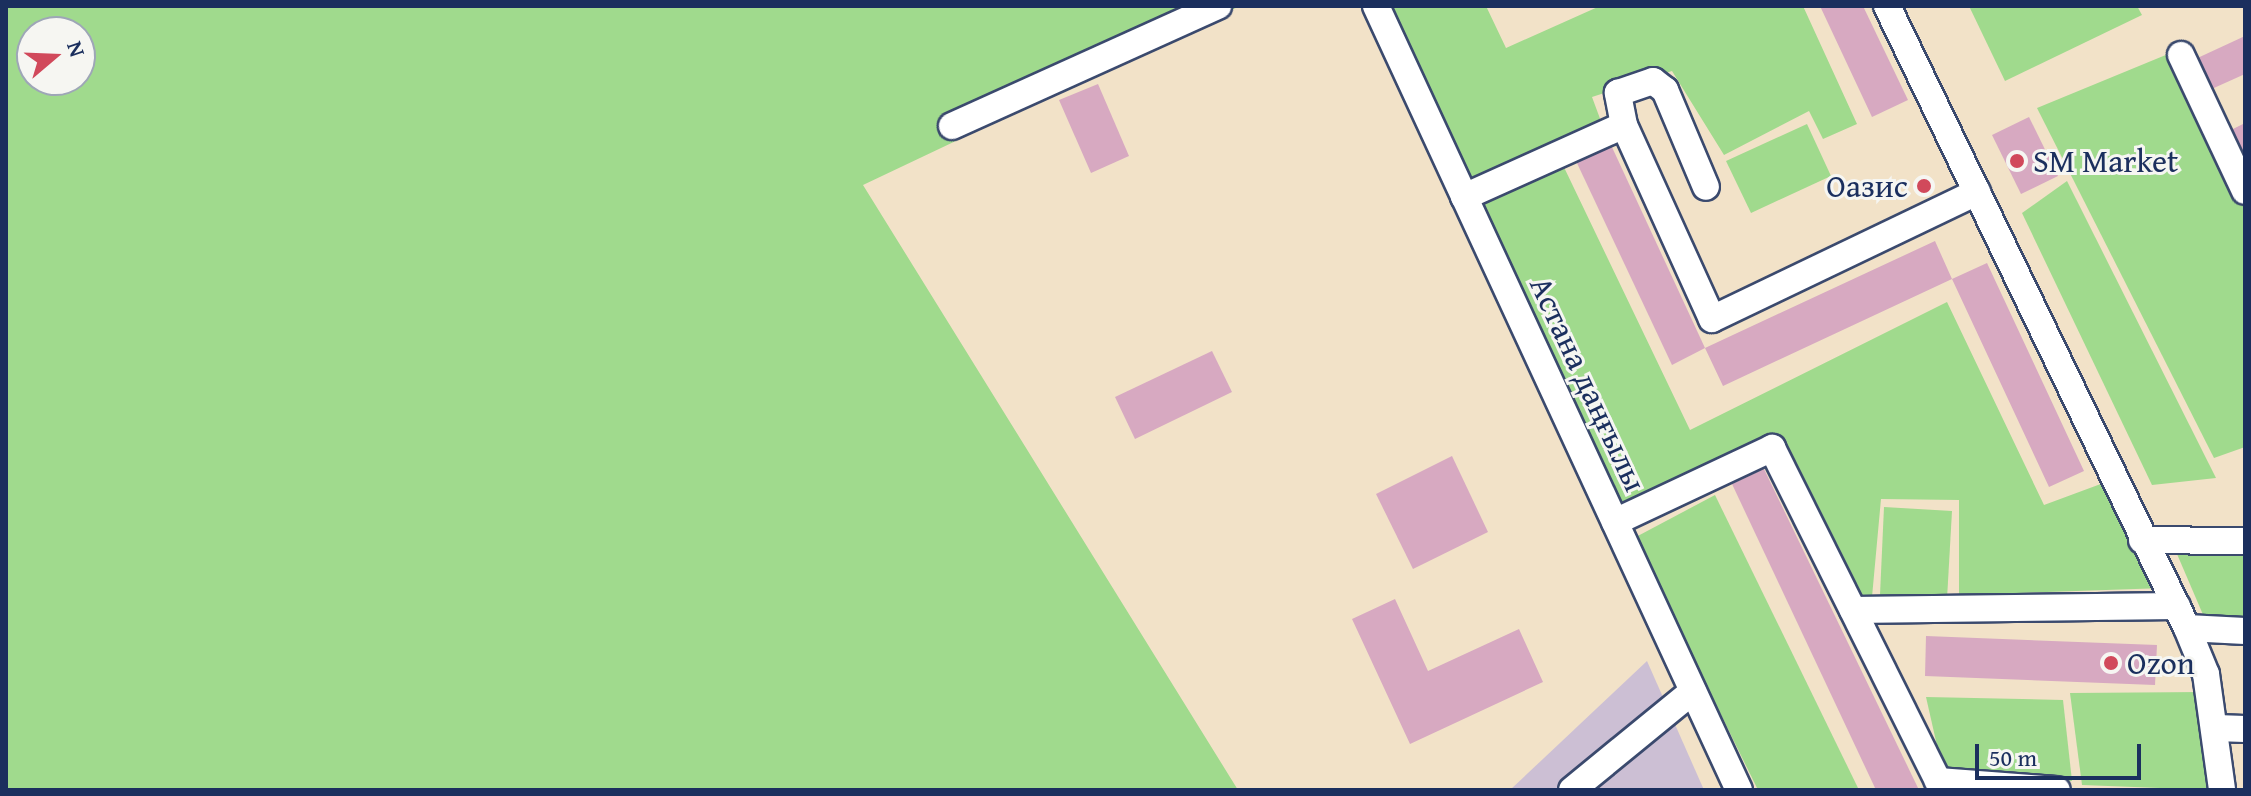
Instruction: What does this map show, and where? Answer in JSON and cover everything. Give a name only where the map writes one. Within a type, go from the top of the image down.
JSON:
[{"type":"street","points":[[952,126],[1218,6]]},
{"type":"street","name":"Астана даңғылы","points":[[1376,6],[1739,790]]},
{"type":"street","points":[[1887,6],[2142,540],[2182,617],[2206,674],[2216,728],[2222,790]]},
{"type":"street","points":[[2181,55],[2245,191]]},
{"type":"street","points":[[1706,187],[1665,90],[1653,81],[1618,93],[1624,125],[1712,319],[1977,192]]},
{"type":"street","points":[[1464,197],[1624,125]]},
{"type":"street","points":[[1615,522],[1772,448],[1938,781],[2057,790]]},
{"type":"street","points":[[2142,540],[2245,541]]},
{"type":"street","points":[[1853,610],[2182,617],[2245,631]]},
{"type":"street","points":[[1572,790],[1693,691]]},
{"type":"street","points":[[2216,728],[2245,729]]},
{"type":"shaded area","points":[[1647,661],[1704,790],[1510,790]]},
{"type":"green space","points":[[6,6],[1240,6],[863,185],[1238,790],[6,790]]},
{"type":"green space","points":[[1386,6],[1486,6],[1506,48],[1600,6],[1803,6],[1857,124],[1823,139],[1809,111],[1724,155],[1672,71],[1592,97],[1602,124],[1468,180]]},
{"type":"green space","points":[[1969,6],[2137,6],[2142,15],[2005,81]]},
{"type":"green space","points":[[2173,52],[2245,206],[2245,447],[2214,458],[2037,108]]},
{"type":"green space","points":[[1807,124],[1831,176],[1751,213],[1726,161]]},
{"type":"green space","points":[[1561,161],[1690,430],[1947,302],[2044,505],[2125,475],[2165,588],[1959,595],[1959,500],[1881,499],[1872,597],[1859,600],[1773,438],[1620,508],[1480,206]]},
{"type":"green space","points":[[2067,181],[2216,478],[2152,485],[2022,213]]},
{"type":"green space","points":[[1715,495],[1859,790],[1758,790],[1634,538]]},
{"type":"green space","points":[[1884,507],[1952,511],[1947,599],[1880,595]]},
{"type":"green space","points":[[2168,533],[2245,538],[2245,620],[2204,617]]},
{"type":"green space","points":[[2203,692],[2212,790],[2082,785],[2070,693]]},
{"type":"green space","points":[[1926,697],[2063,700],[2072,781],[1943,772]]},
{"type":"building","points":[[1820,6],[1863,6],[1908,100],[1872,117]]},
{"type":"building","points":[[2245,36],[2245,74],[2205,92],[2191,61]]},
{"type":"building","points":[[1098,84],[1129,156],[1091,173],[1059,100]]},
{"type":"building","points":[[2029,117],[2058,176],[2021,194],[1992,135]]},
{"type":"building","points":[[2245,123],[2245,161],[2231,130]]},
{"type":"building","points":[[1611,145],[1705,348],[1672,365],[1576,161]]},
{"type":"building","points":[[1935,241],[1952,279],[1723,386],[1705,348]]},
{"type":"building","points":[[1987,263],[2084,471],[2049,487],[1952,279]]},
{"type":"building","points":[[1212,351],[1232,392],[1135,439],[1115,397]]},
{"type":"building","points":[[1452,456],[1488,532],[1413,569],[1376,494]]},
{"type":"building","points":[[1764,469],[1919,790],[1876,790],[1732,484]]},
{"type":"building","points":[[1395,599],[1428,671],[1519,629],[1543,682],[1410,744],[1352,619]]},
{"type":"building","points":[[1926,636],[2157,645],[2155,685],[1925,676]]},
{"type":"place","name":"SM Market","points":[[2017,161]]},
{"type":"place","name":"Оазис","points":[[1924,186]]},
{"type":"place","name":"Ozon","points":[[2111,663]]}]
